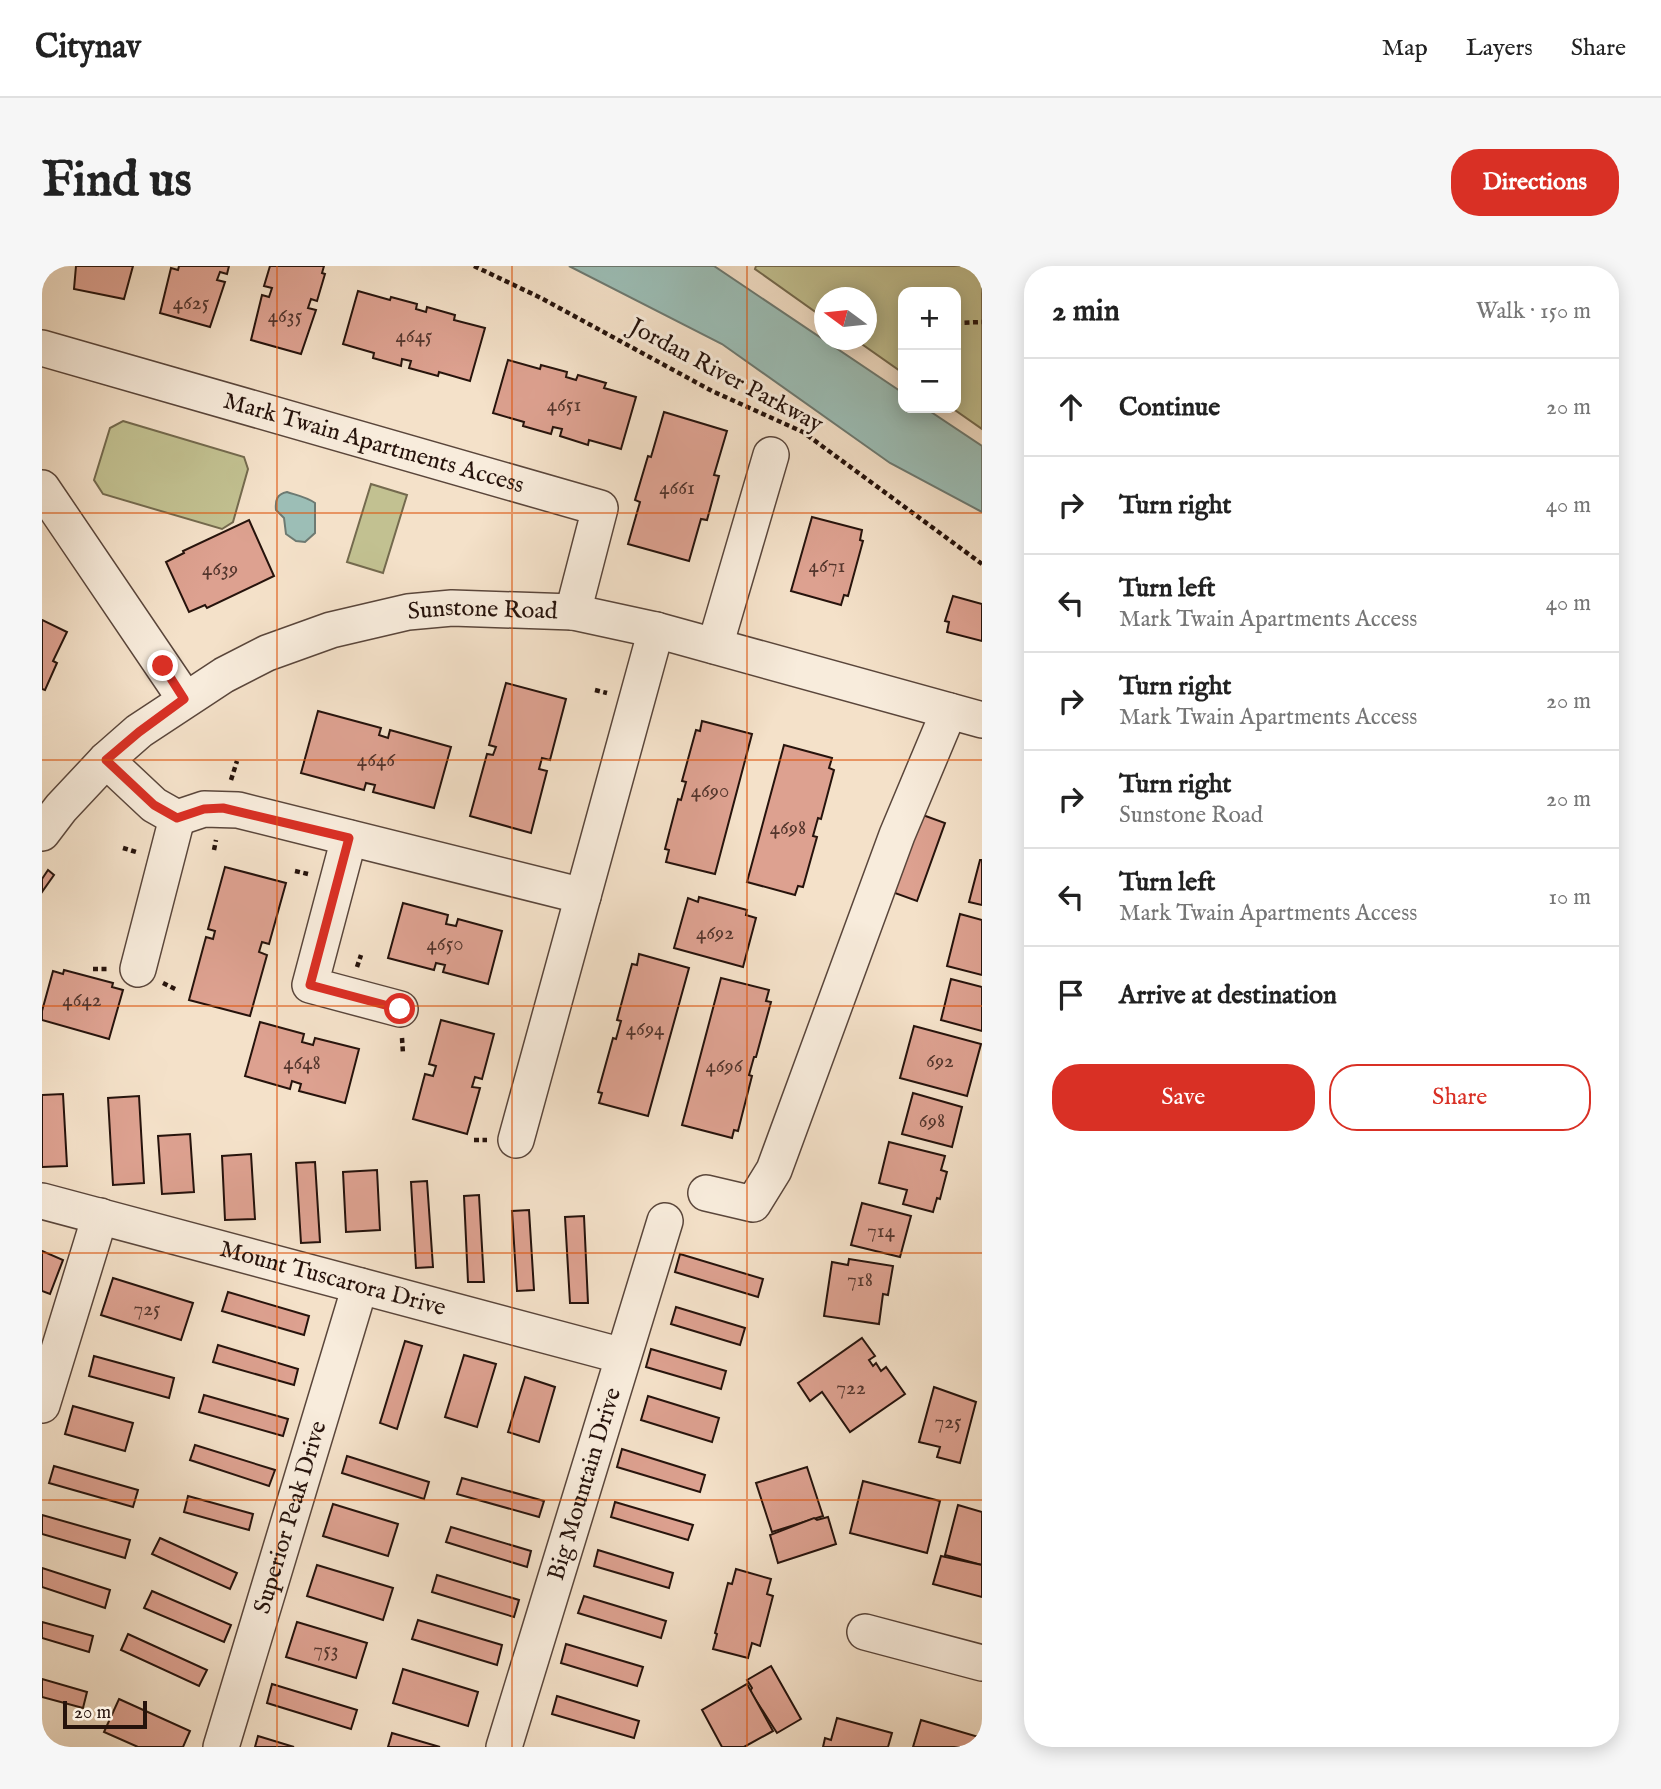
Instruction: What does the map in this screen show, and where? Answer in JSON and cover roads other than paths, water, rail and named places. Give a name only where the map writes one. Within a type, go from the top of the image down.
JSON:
[{"type":"street","name":"Mark Twain Apartments Access","points":[[42,348],[600,508],[573,612]]},
{"type":"street","points":[[715,646],[771,455]]},
{"type":"street","points":[[42,488],[184,699]]},
{"type":"street","name":"Sunstone Road","points":[[42,833],[61,808],[106,760],[184,699],[267,653],[331,630],[408,612],[452,608],[573,612],[656,630],[965,716]]},
{"type":"street","points":[[516,1140],[656,630]]},
{"type":"street","points":[[706,1193],[753,1204],[774,1171],[897,835],[965,716]]},
{"type":"street","points":[[106,760],[154,805],[177,818],[204,809],[223,808],[583,896]]},
{"type":"street","points":[[138,969],[177,818]]},
{"type":"street","points":[[349,838],[310,985],[400,1009]]},
{"type":"street","name":"Mount Tuscarora Drive","points":[[42,1201],[624,1356]]},
{"type":"street","points":[[42,1405],[100,1216]]},
{"type":"street","name":"Big Mountain Drive","points":[[503,1747],[665,1221]]},
{"type":"street","name":"Superior Peak Drive","points":[[221,1747],[360,1286]]},
{"type":"street","points":[[865,1632],[982,1663]]},
{"type":"water","points":[[569,266],[714,266],[814,333],[814,350],[839,350],[898,390],[898,413],[932,413],[982,446],[982,512],[890,463],[722,344]]},
{"type":"water","points":[[287,492],[315,503],[315,533],[305,542],[296,541],[286,534],[284,518],[276,510],[277,498]]}]
